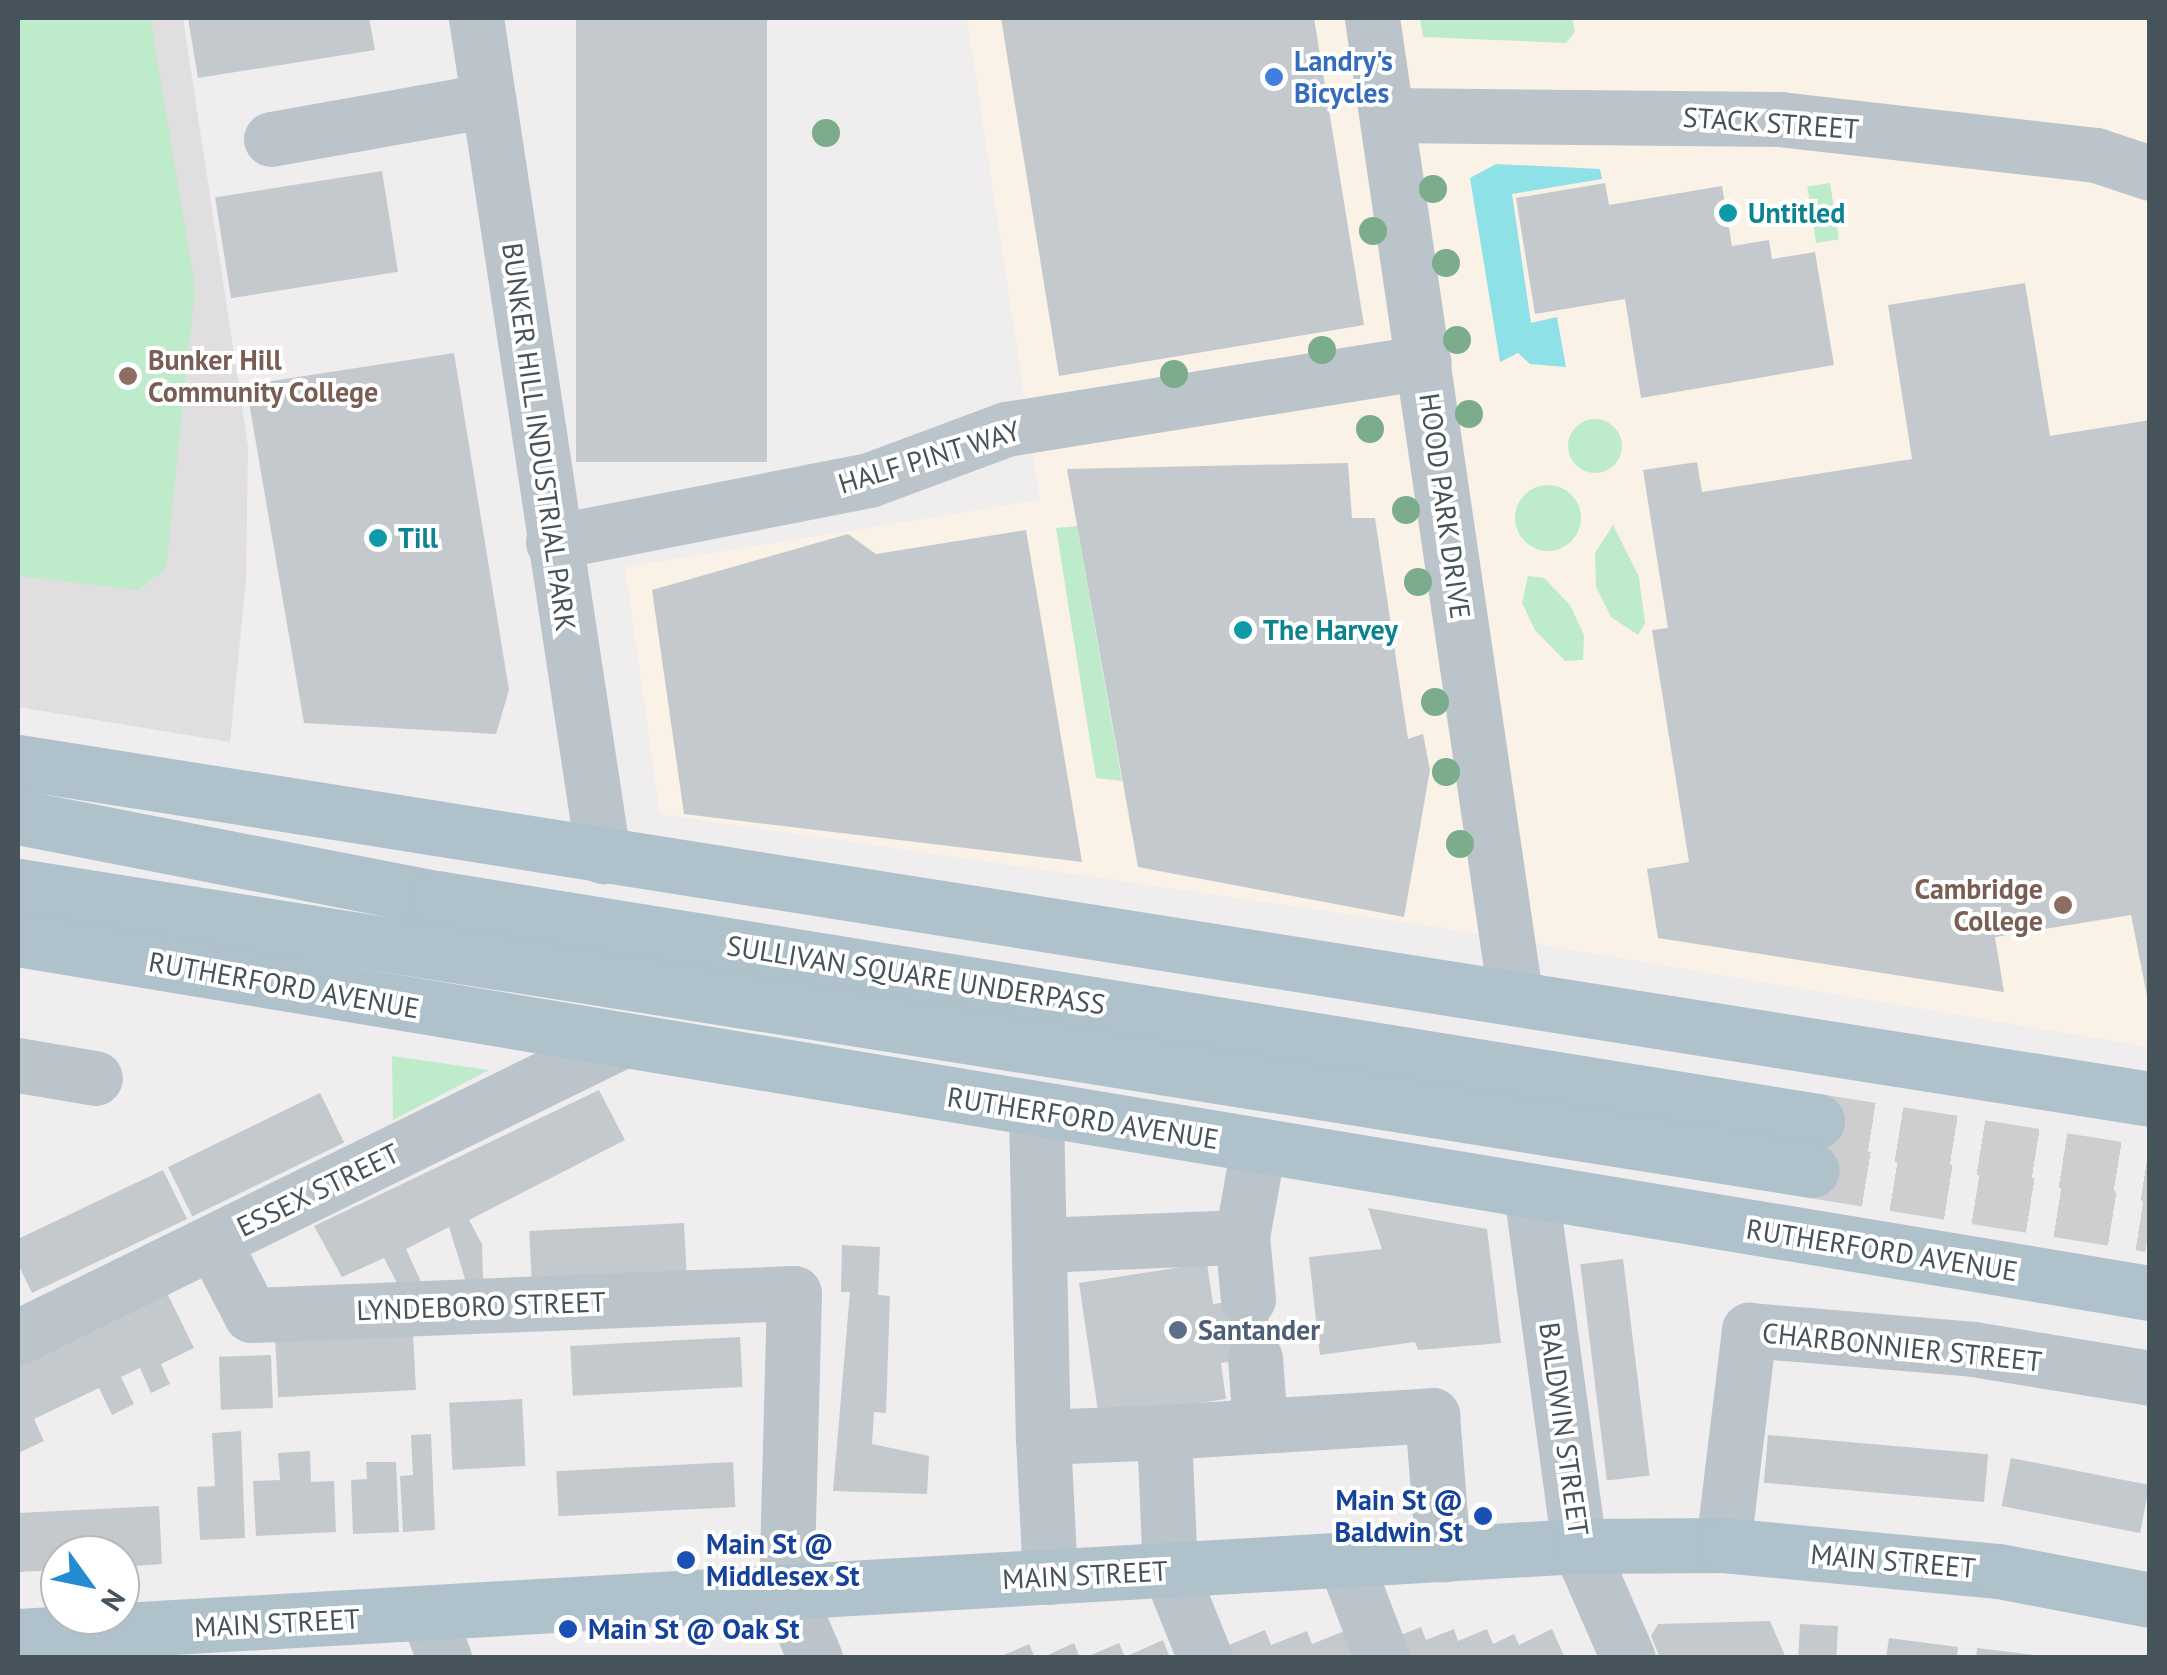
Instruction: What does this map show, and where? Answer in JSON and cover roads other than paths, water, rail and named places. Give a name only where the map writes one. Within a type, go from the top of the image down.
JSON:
[{"type":"main road","points":[[18,762],[602,856],[1515,994],[2150,1099]]},
{"type":"main road","name":"SULLIVAN SQUARE UNDERPASS","points":[[18,817],[436,898],[1814,1146],[18,886]]},
{"type":"main road","name":"RUTHERFORD AVENUE","points":[[18,939],[619,1042],[2150,1293]]},
{"type":"main road","name":"MAIN STREET","points":[[18,1636],[89,1645],[436,1637],[786,1590],[1170,1572],[1578,1546],[1723,1546],[1999,1571],[2150,1600]]},
{"type":"street","name":"BUNKER HILL INDUSTRIAL PARK","points":[[476,18],[602,856]]},
{"type":"street","name":"HOOD PARK DRIVE","points":[[1372,18],[1515,994]]},
{"type":"street","points":[[271,139],[489,100]]},
{"type":"street","name":"STACK STREET","points":[[1388,115],[1780,119],[2096,156],[2150,173]]},
{"type":"street","name":"HALF PINT WAY","points":[[553,542],[869,480],[1006,429],[1424,362]]},
{"type":"street","name":"ESSEX STREET","points":[[18,1338],[619,1042]]},
{"type":"street","points":[[18,1065],[94,1078]]},
{"type":"street","points":[[1036,1111],[1050,1577]]},
{"type":"street","points":[[1248,1299],[1242,1237],[1258,1147]]},
{"type":"street","name":"BALDWIN STREET","points":[[1531,1192],[1578,1546],[1628,1658]]},
{"type":"street","points":[[1039,1244],[1242,1237]]},
{"type":"street","name":"LYNDEBORO STREET","points":[[213,1242],[251,1315],[794,1293],[786,1590]]},
{"type":"street","name":"CHARBONNIER STREET","points":[[1723,1546],[1749,1330],[1972,1349],[2150,1378]]},
{"type":"street","points":[[1255,1358],[1260,1426]]},
{"type":"street","points":[[1043,1437],[1432,1415],[1443,1555]]},
{"type":"street","points":[[1164,1432],[1170,1572],[1205,1658]]},
{"type":"street","points":[[1345,1561],[1382,1658]]},
{"type":"street","points":[[786,1590],[816,1658]]},
{"type":"water","points":[[1496,164],[1600,169],[1602,179],[1512,194],[1531,323],[1557,317],[1566,367],[1530,364],[1518,353],[1500,362],[1470,178]]},
{"type":"tunnel","points":[[1817,1121],[2150,1174]]},
{"type":"tunnel","points":[[1812,1170],[2150,1224]]},
{"type":"place","name":"Landry's Bicycles","points":[[1274,77]]},
{"type":"place","name":"Untitled","points":[[1728,213]]},
{"type":"place","name":"Bunker Hill Community College","points":[[128,376]]},
{"type":"place","name":"Till","points":[[378,538]]},
{"type":"place","name":"The Harvey","points":[[1243,630]]},
{"type":"place","name":"Cambridge College","points":[[2063,905]]},
{"type":"place","name":"Santander","points":[[1178,1330]]},
{"type":"place","name":"Main St @ Baldwin St","points":[[1483,1516]]},
{"type":"place","name":"Main St @ Middlesex St","points":[[686,1560]]},
{"type":"place","name":"Main St @ Oak St","points":[[568,1629]]}]
